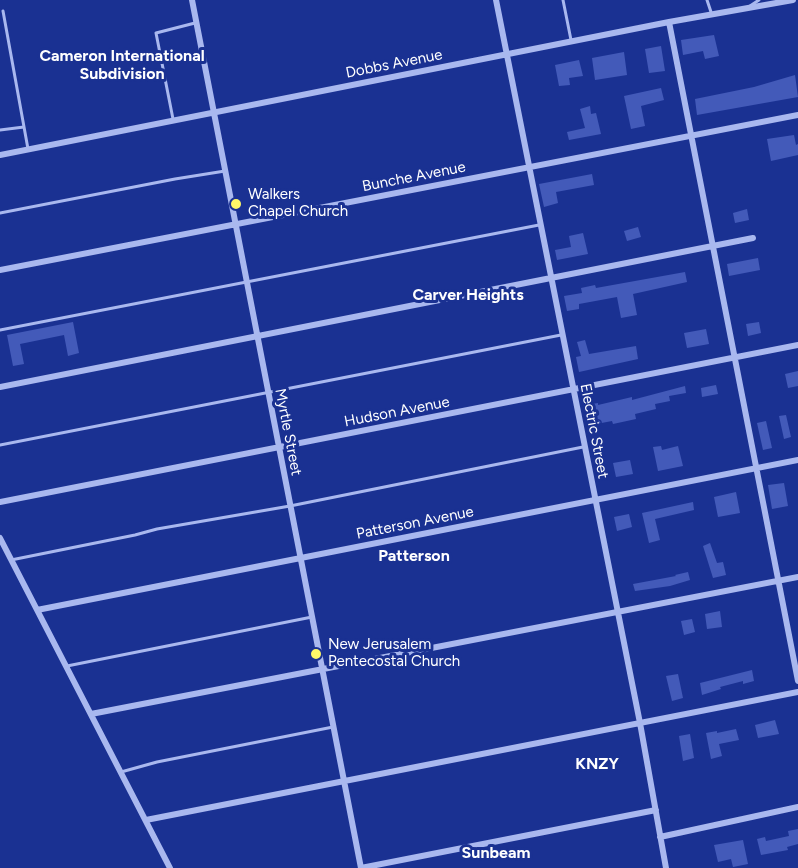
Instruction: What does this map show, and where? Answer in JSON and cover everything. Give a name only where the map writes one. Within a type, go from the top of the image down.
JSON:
[{"type":"street","name":"Myrtle Street","points":[[192,0],[361,868]]},
{"type":"street","name":"Electric Street","points":[[496,0],[640,723],[666,868]]},
{"type":"street","name":"Dobbs Avenue","points":[[0,155],[669,22],[793,0]]},
{"type":"street","points":[[669,22],[798,681]]},
{"type":"street","name":"Bunche Avenue","points":[[0,270],[798,115]]},
{"type":"street","points":[[0,387],[753,238]]},
{"type":"street","name":"Hudson Avenue","points":[[0,502],[798,345]]},
{"type":"street","name":"Patterson Avenue","points":[[37,610],[798,460]]},
{"type":"street","points":[[0,538],[170,868]]},
{"type":"street","points":[[91,714],[798,576]]},
{"type":"street","points":[[146,820],[798,692]]},
{"type":"street","points":[[660,837],[798,807]]},
{"type":"street","points":[[361,868],[656,810]]},
{"type":"lane","points":[[563,0],[571,42]]},
{"type":"lane","points":[[707,0],[712,15]]},
{"type":"lane","points":[[746,8],[759,0]]},
{"type":"lane","points":[[3,10],[28,149]]},
{"type":"lane","points":[[173,120],[156,33],[197,23]]},
{"type":"lane","points":[[0,129],[24,127]]},
{"type":"lane","points":[[0,213],[226,171]]},
{"type":"lane","points":[[0,330],[541,225]]},
{"type":"lane","points":[[0,445],[225,399],[563,335]]},
{"type":"lane","points":[[11,560],[157,529],[290,506],[585,447]]},
{"type":"lane","points":[[66,666],[312,617]]},
{"type":"lane","points":[[121,772],[157,762],[333,727]]},
{"type":"building","points":[[714,35],[719,56],[705,59],[703,51],[683,55],[681,40]]},
{"type":"building","points":[[661,46],[665,71],[649,73],[645,49]]},
{"type":"building","points":[[624,52],[627,75],[595,80],[592,58]]},
{"type":"building","points":[[579,60],[583,76],[569,78],[570,85],[559,86],[555,65]]},
{"type":"building","points":[[795,75],[798,97],[697,115],[695,99],[754,87]]},
{"type":"building","points":[[661,88],[664,100],[641,106],[645,126],[631,129],[624,96]]},
{"type":"building","points":[[590,106],[591,114],[596,113],[601,134],[569,140],[567,132],[585,128],[580,109]]},
{"type":"building","points":[[794,135],[796,145],[798,144],[798,155],[771,161],[767,139]]},
{"type":"building","points":[[592,174],[594,185],[556,192],[558,203],[544,207],[539,184]]},
{"type":"building","points":[[747,209],[749,220],[735,223],[733,213]]},
{"type":"building","points":[[638,227],[641,237],[627,241],[624,231]]},
{"type":"building","points":[[583,233],[588,254],[557,260],[555,250],[571,247],[569,236]]},
{"type":"building","points":[[758,258],[760,270],[729,276],[727,264]]},
{"type":"building","points":[[685,272],[687,282],[633,294],[637,315],[621,318],[617,297],[579,304],[579,309],[567,311],[564,296],[582,293],[581,288],[595,285],[596,288]]},
{"type":"building","points":[[73,322],[79,353],[68,356],[64,335],[20,344],[24,364],[13,366],[7,335]]},
{"type":"building","points":[[759,322],[761,333],[748,336],[746,324]]},
{"type":"building","points":[[706,329],[709,344],[687,348],[684,333]]},
{"type":"building","points":[[585,340],[589,354],[636,346],[638,359],[579,372],[576,357],[581,356],[577,342]]},
{"type":"building","points":[[798,371],[798,386],[788,388],[785,374]]},
{"type":"building","points":[[716,385],[718,394],[702,397],[701,388]]},
{"type":"building","points":[[685,386],[686,393],[669,396],[670,401],[655,404],[656,409],[635,414],[636,419],[613,424],[612,421],[591,425],[587,405],[598,403],[598,405],[632,397],[632,400]]},
{"type":"building","points":[[786,415],[791,437],[784,439],[779,416]]},
{"type":"building","points":[[766,421],[772,448],[763,450],[757,423]]},
{"type":"building","points":[[661,446],[662,450],[678,446],[683,466],[658,471],[653,447]]},
{"type":"building","points":[[630,460],[633,474],[616,477],[613,463]]},
{"type":"building","points":[[784,483],[788,506],[772,509],[768,485]]},
{"type":"building","points":[[736,492],[740,513],[718,517],[714,497]]},
{"type":"building","points":[[693,502],[694,510],[655,519],[660,540],[649,543],[642,513]]},
{"type":"building","points":[[629,514],[632,527],[617,531],[614,517]]},
{"type":"building","points":[[710,543],[717,563],[723,562],[726,575],[713,578],[703,546]]},
{"type":"building","points":[[688,572],[690,580],[670,586],[635,591],[633,584]]},
{"type":"building","points":[[720,611],[722,627],[707,629],[705,614]]},
{"type":"building","points":[[692,619],[695,632],[684,635],[681,621]]},
{"type":"building","points":[[752,670],[754,681],[743,684],[743,681],[720,687],[721,689],[702,695],[700,683]]},
{"type":"building","points":[[678,674],[683,698],[672,701],[666,676]]},
{"type":"building","points":[[775,720],[779,734],[758,738],[755,725]]},
{"type":"building","points":[[736,729],[739,740],[719,744],[722,756],[711,759],[706,733]]},
{"type":"building","points":[[690,734],[694,758],[683,761],[679,736]]},
{"type":"building","points":[[798,829],[798,844],[787,847],[788,850],[761,855],[757,839],[765,837],[766,841],[789,836],[788,831]]},
{"type":"building","points":[[743,840],[748,864],[733,867],[731,859],[718,862],[714,845]]},
{"type":"place","name":"Walkers Chapel Church","points":[[236,204]]},
{"type":"place","name":"New Jerusalem Pentecostal Church","points":[[316,654]]},
{"type":"district","name":"Cameron International Subdivision","points":[[122,65]]},
{"type":"district","name":"Carver Heights","points":[[468,295]]},
{"type":"district","name":"Patterson","points":[[414,556]]},
{"type":"district","name":"KNZY","points":[[597,764]]},
{"type":"district","name":"Sunbeam","points":[[496,853]]}]
